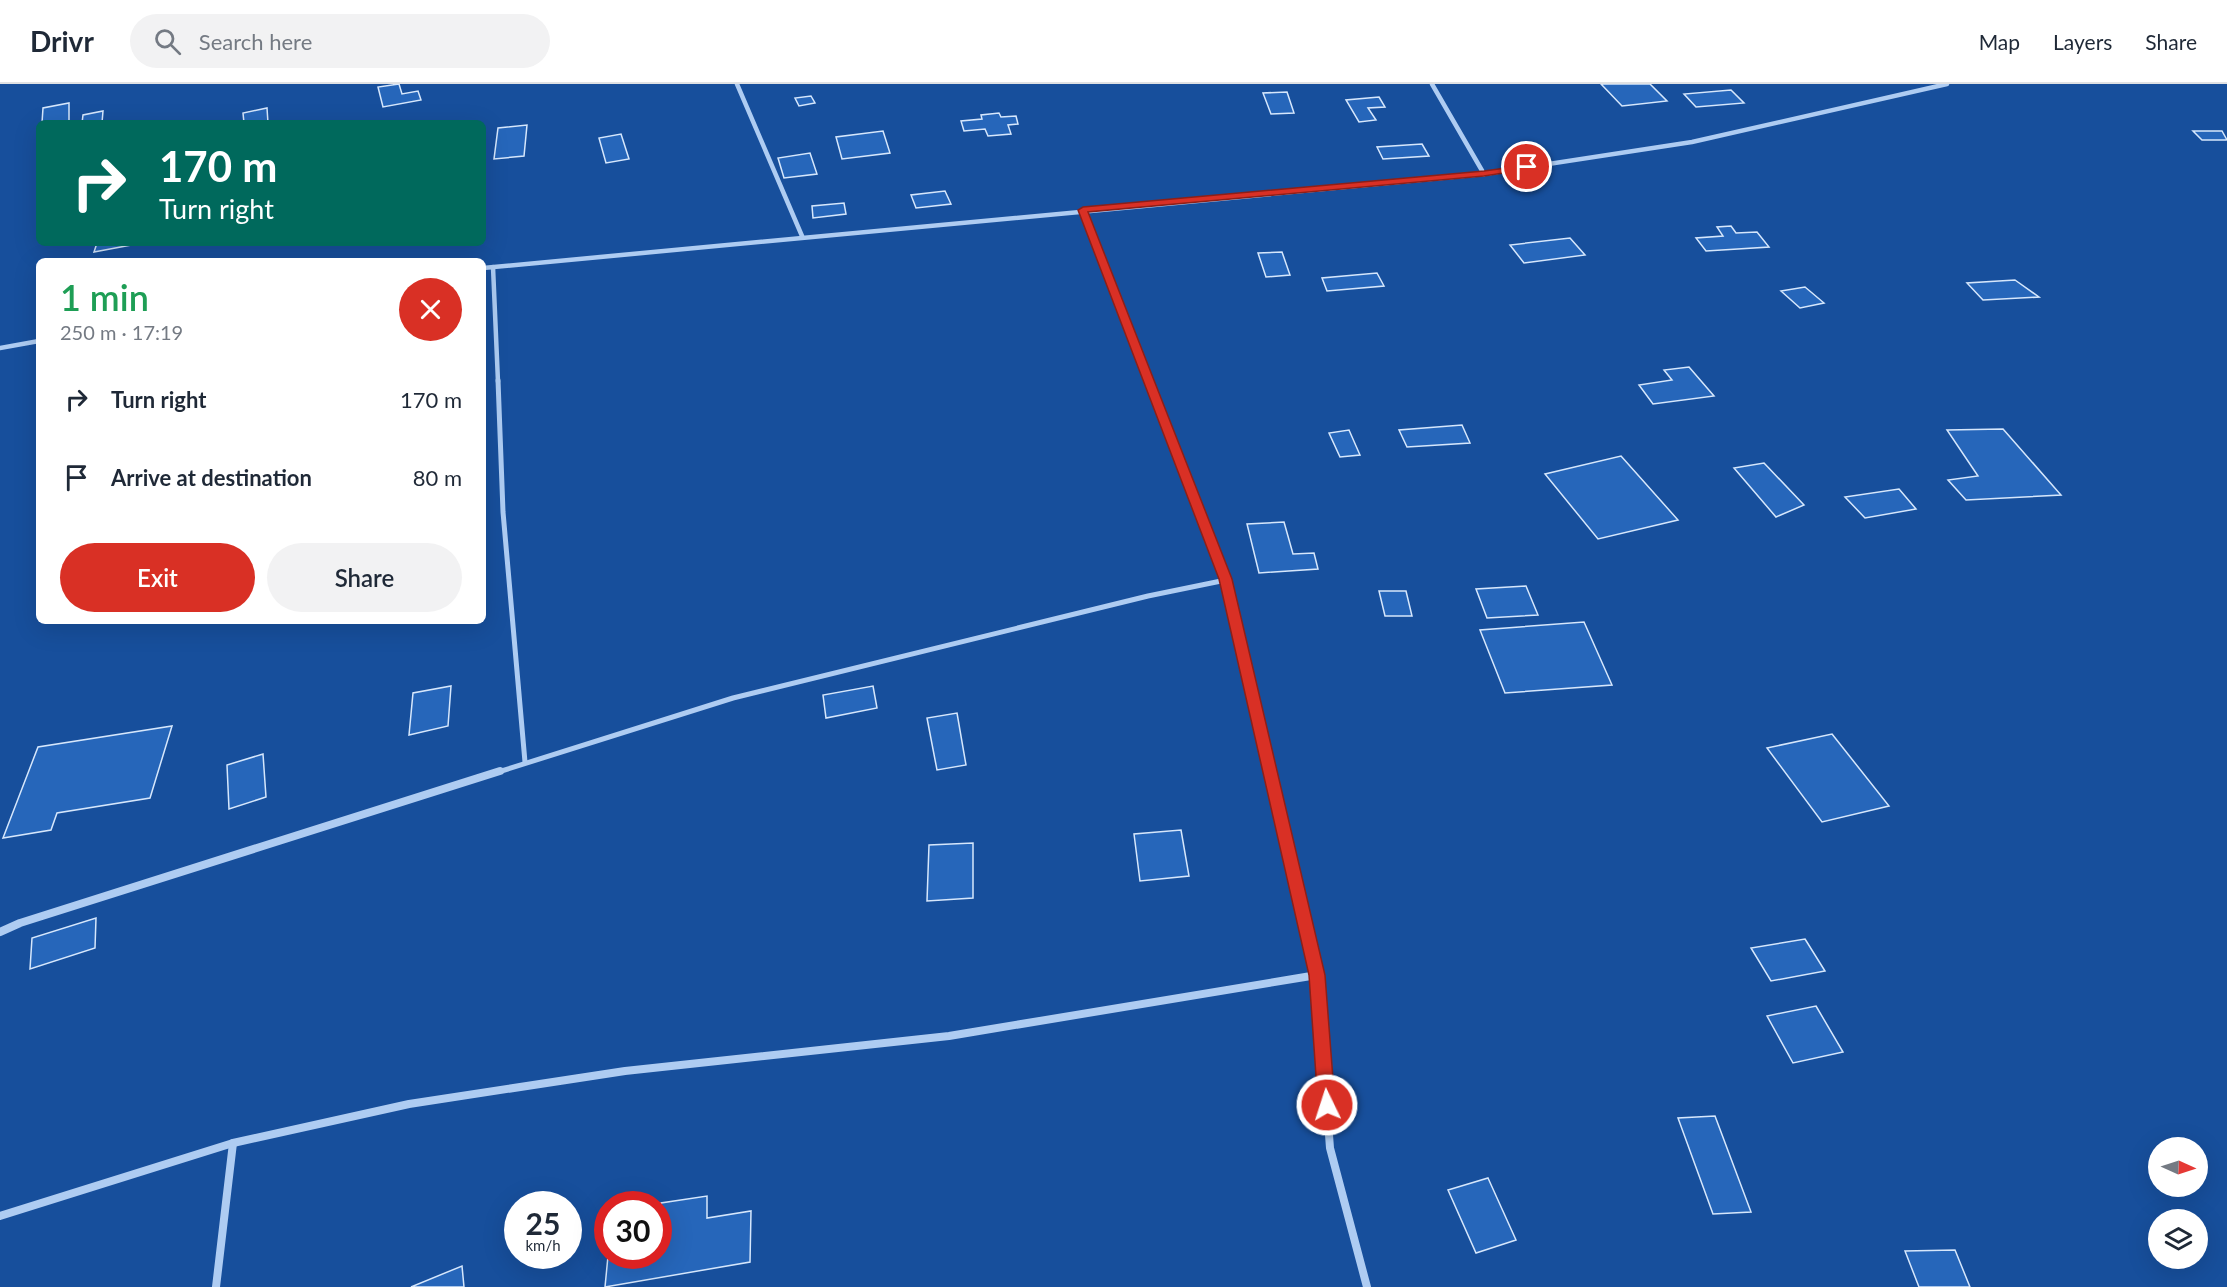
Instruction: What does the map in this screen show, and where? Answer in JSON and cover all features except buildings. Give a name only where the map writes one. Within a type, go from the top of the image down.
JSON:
[{"type":"street","points":[[737,84],[802,236]]},
{"type":"street","points":[[1432,84],[1484,174]]},
{"type":"street","points":[[486,268],[802,236],[1484,174],[1692,142],[1947,84]]},
{"type":"street","points":[[1083,210],[1226,579],[1317,975],[1330,1148],[1367,1287]]},
{"type":"street","points":[[493,267],[503,512],[525,762]]},
{"type":"street","points":[[0,348],[36,342]]},
{"type":"street","points":[[0,932],[20,922],[734,698],[1148,596],[1226,579]]},
{"type":"street","points":[[0,1216],[233,1143],[431,1101],[625,1071],[949,1035],[1317,975]]},
{"type":"street","points":[[216,1287],[233,1143]]},
{"type":"route","points":[[1327,1105],[1317,975],[1226,579],[1083,210],[1484,174],[1527,167]]}]
